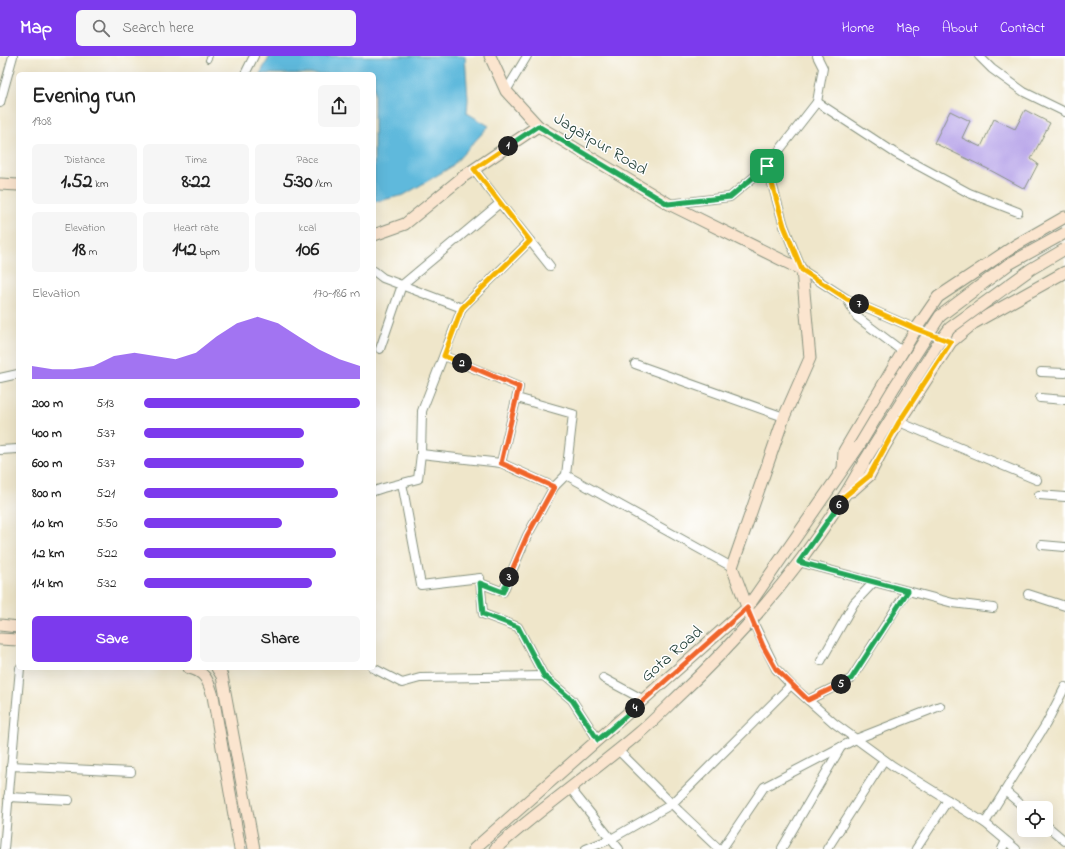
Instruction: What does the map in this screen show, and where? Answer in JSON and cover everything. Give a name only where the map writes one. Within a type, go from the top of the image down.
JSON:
[{"type":"street","points":[[0,103],[13,56]]},
{"type":"street","points":[[246,72],[254,56]]},
{"type":"street","points":[[490,56],[506,92],[538,126]]},
{"type":"street","points":[[506,92],[527,56]]},
{"type":"street","points":[[668,204],[730,197],[767,166],[817,102],[823,68],[817,56]]},
{"type":"street","points":[[979,56],[992,69],[1024,92],[1065,112]]},
{"type":"street","points":[[817,102],[895,153],[969,193],[1018,212]]},
{"type":"street","name":"Jagatpur Road","points":[[376,234],[405,224],[464,176],[538,126],[668,204],[802,270]]},
{"type":"street","points":[[767,166],[784,226],[802,270],[810,358],[784,417],[732,567],[752,620],[776,669],[791,685],[834,723],[856,740],[884,760],[985,823],[1016,849]]},
{"type":"street","points":[[474,169],[550,266]]},
{"type":"street","points":[[0,184],[16,185]]},
{"type":"street","points":[[380,349],[402,285],[500,203]]},
{"type":"street","points":[[843,470],[844,451],[916,329],[938,297],[1016,245],[1065,217]]},
{"type":"street","name":"Gota Road","points":[[474,849],[747,608],[859,446],[940,316],[1010,264],[1065,233]]},
{"type":"street","points":[[376,490],[418,479],[421,454],[422,411],[462,308],[530,241]]},
{"type":"street","points":[[845,496],[864,462],[931,355],[950,328],[1031,268],[1065,250]]},
{"type":"street","points":[[802,270],[847,299],[916,329],[951,342]]},
{"type":"street","points":[[376,272],[384,278],[462,308]]},
{"type":"street","points":[[845,496],[869,476],[899,422],[951,342],[974,324],[1065,272]]},
{"type":"street","points":[[847,299],[857,317],[902,352]]},
{"type":"street","points":[[444,356],[519,387],[501,463]]},
{"type":"street","points":[[635,364],[784,417]]},
{"type":"street","points":[[1040,372],[1065,373]]},
{"type":"street","points":[[0,378],[16,374]]},
{"type":"street","points":[[480,583],[503,592],[527,536],[554,487],[566,476],[573,414],[517,398]]},
{"type":"street","points":[[1040,398],[1065,400]]},
{"type":"street","points":[[899,422],[1038,480]]},
{"type":"street","points":[[0,450],[16,449]]},
{"type":"street","points":[[421,454],[501,463],[554,487]]},
{"type":"street","points":[[566,476],[732,567]]},
{"type":"street","points":[[402,483],[421,585],[480,578],[483,614],[518,627],[544,676],[572,700],[598,740]]},
{"type":"street","points":[[1039,495],[1065,497]]},
{"type":"street","name":"Gota Road","points":[[495,849],[527,821],[640,733],[702,674],[752,620],[799,562],[845,496]]},
{"type":"street","points":[[1042,545],[1065,547]]},
{"type":"street","points":[[799,562],[953,603],[993,608]]},
{"type":"street","points":[[821,661],[854,603],[874,582]]},
{"type":"street","points":[[808,700],[851,679],[908,591]]},
{"type":"street","points":[[1028,594],[1065,606]]},
{"type":"street","points":[[0,625],[16,627]]},
{"type":"street","points":[[0,639],[16,640]]},
{"type":"street","points":[[4,849],[20,670]]},
{"type":"street","points":[[196,670],[204,675],[213,696],[240,849]]},
{"type":"street","points":[[218,670],[222,676],[254,849]]},
{"type":"street","points":[[376,670],[402,683],[420,678],[544,676]]},
{"type":"street","points":[[603,678],[644,700]]},
{"type":"street","points":[[586,849],[611,839],[672,804],[791,685]]},
{"type":"street","points":[[985,823],[1046,724],[1065,687]]},
{"type":"street","points":[[618,750],[672,804],[721,849],[764,787],[856,740],[940,706]]},
{"type":"street","points":[[782,848],[842,747]]},
{"type":"street","points":[[827,849],[884,760]]},
{"type":"street","points":[[11,766],[132,772]]},
{"type":"street","points":[[570,788],[619,849]]},
{"type":"street","points":[[1005,791],[1017,801]]},
{"type":"street","points":[[8,797],[69,800]]},
{"type":"street","points":[[916,849],[948,800]]},
{"type":"street","points":[[1053,831],[1065,841]]},
{"type":"street","points":[[238,836],[250,833]]},
{"type":"street","points":[[1002,849],[1006,840]]},
{"type":"water","points":[[270,56],[465,56],[468,99],[467,113],[489,126],[451,167],[404,195],[376,202],[376,72],[261,72]]},
{"type":"building","points":[[1025,110],[1050,123],[1031,159],[1038,164],[1025,189],[934,143],[950,111],[970,121],[962,138],[981,147],[994,119],[1015,129]]},
{"type":"route","points":[[538,126],[668,204],[730,197],[767,166],[784,226],[802,270],[847,299],[916,329],[951,342],[899,422],[869,476],[845,496],[799,562],[908,591],[851,679],[808,700],[776,669],[763,646],[747,608],[598,740],[572,700],[544,676],[518,627],[483,614],[480,583],[503,592],[527,536],[554,487],[501,463],[519,387],[444,356],[462,308],[530,241],[474,169],[538,126]]}]
